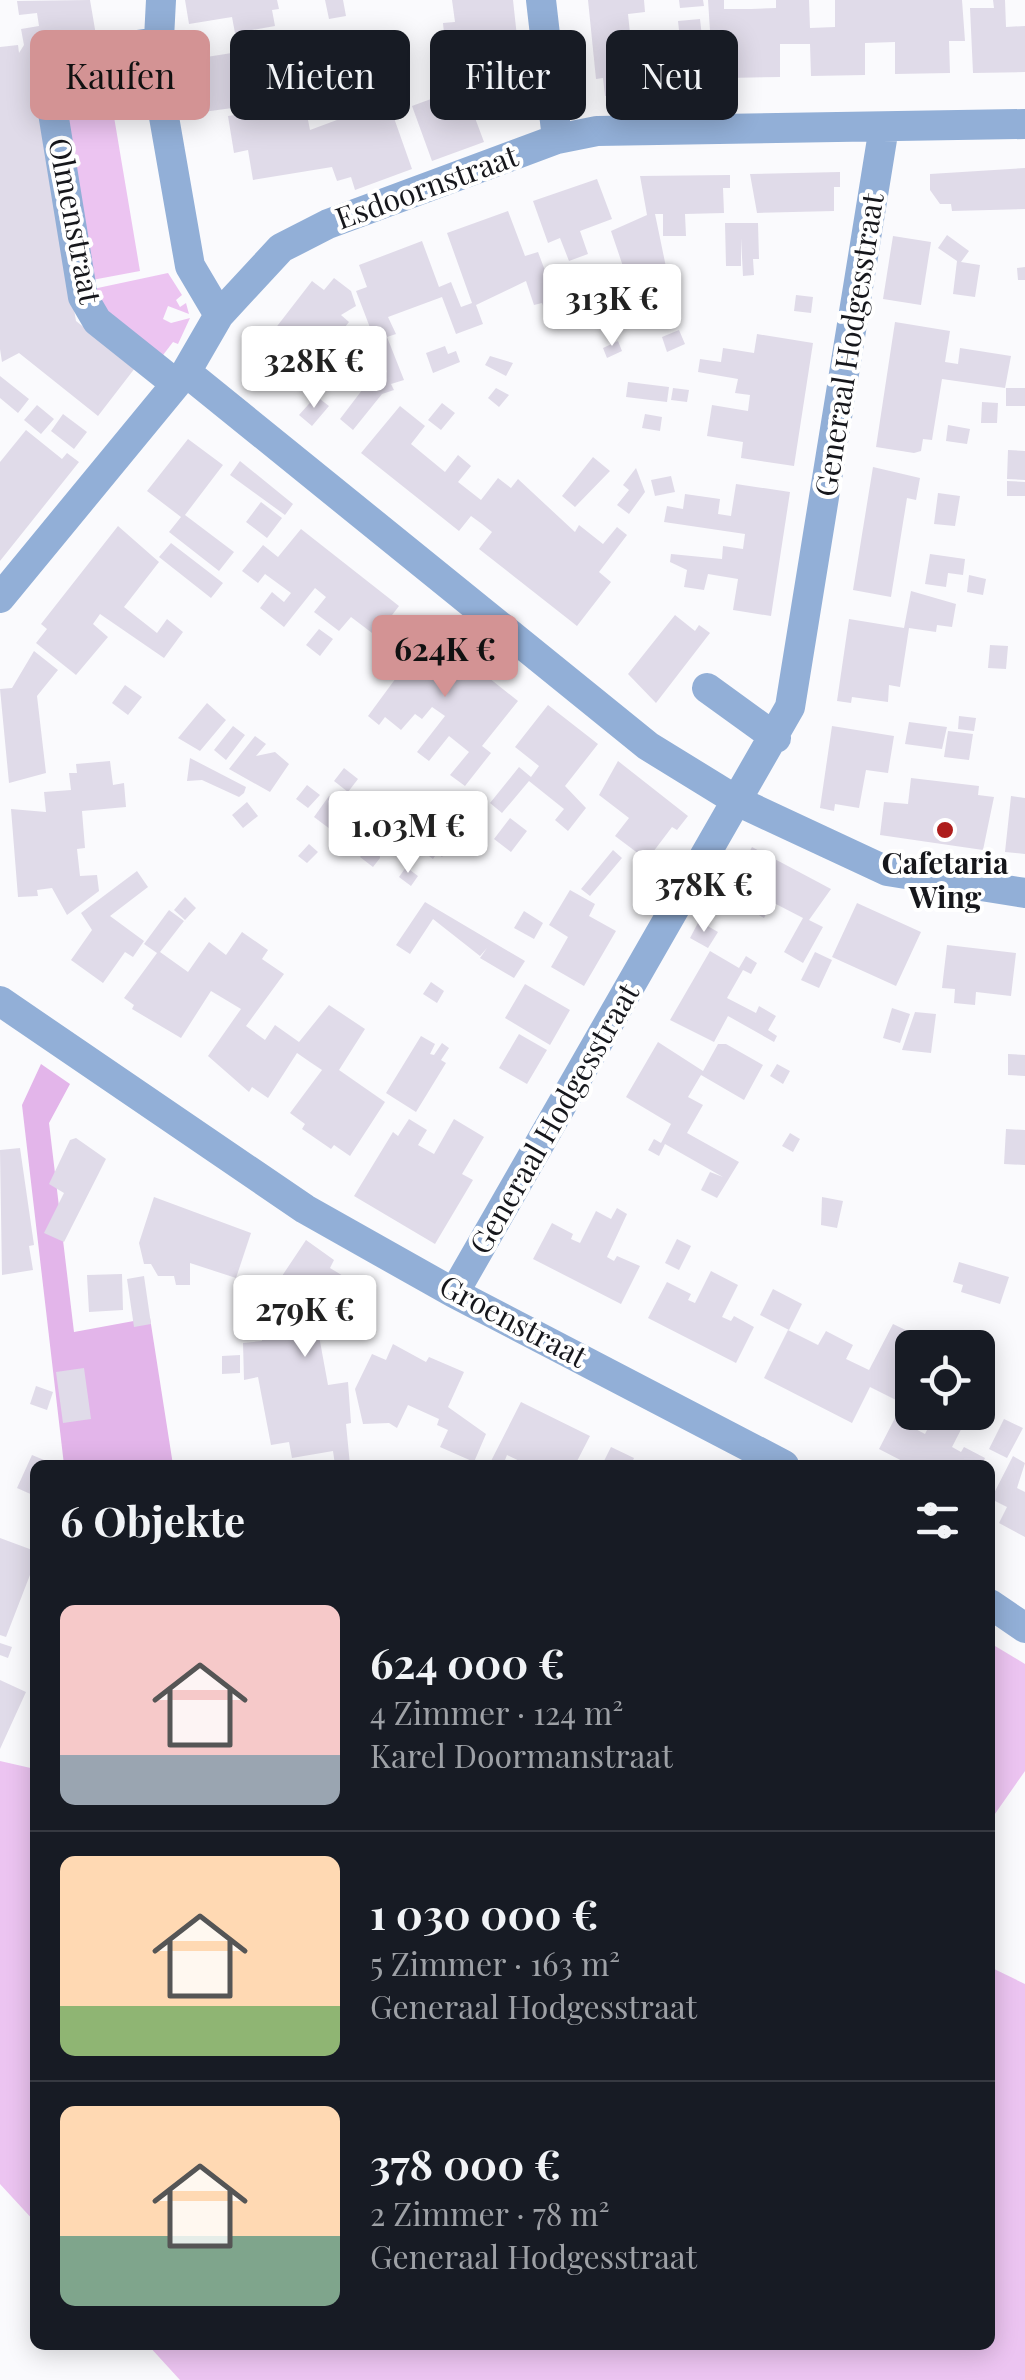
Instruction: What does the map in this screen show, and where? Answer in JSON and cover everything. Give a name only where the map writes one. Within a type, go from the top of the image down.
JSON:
[{"type":"street","points":[[159,30],[161,0]]},
{"type":"street","points":[[541,0],[556,139]]},
{"type":"street","name":"Olmenstraat","points":[[54,120],[87,308],[97,321],[181,378]]},
{"type":"street","points":[[164,120],[190,266],[219,315]]},
{"type":"street","name":"Esdoornstraat","points":[[0,598],[181,378],[219,315],[281,248],[328,224],[556,139],[597,131],[1025,124]]},
{"type":"street","name":"Generaal Hodgesstraat","points":[[454,1293],[776,738],[799,668],[884,127]]},
{"type":"street","points":[[181,378],[648,746],[739,802],[887,872],[1025,894]]},
{"type":"street","points":[[707,688],[776,738]]},
{"type":"street","name":"Groenstraat","points":[[0,1001],[305,1209],[454,1293],[774,1460]]},
{"type":"street","points":[[995,1607],[1025,1628]]},
{"type":"shaded area","points":[[66,120],[115,120],[140,271],[92,280]]},
{"type":"shaded area","points":[[168,273],[182,295],[176,300],[180,307],[186,303],[189,314],[168,306],[163,319],[171,323],[190,318],[178,344],[173,342],[160,359],[102,313],[93,289]]},
{"type":"shaded area","points":[[41,1064],[70,1084],[49,1123],[74,1332],[150,1318],[172,1460],[63,1460],[22,1105]]},
{"type":"shaded area","points":[[995,1646],[1025,1664],[1025,1771],[995,1814]]},
{"type":"shaded area","points":[[0,1761],[30,1768],[30,2217],[0,2184]]},
{"type":"shaded area","points":[[995,1969],[1025,1984],[1025,2380],[180,2380],[153,2350],[995,2350]]},
{"type":"building","points":[[90,0],[95,30],[30,30],[30,120],[42,120],[76,321],[135,368],[98,416],[19,353],[2,362],[0,47],[18,45],[19,53],[24,45],[21,29],[39,26],[37,13],[19,15],[17,1]]},
{"type":"building","points":[[185,0],[277,0],[279,9],[272,10],[275,26],[252,30],[234,30],[232,17],[189,24]]},
{"type":"building","points":[[325,0],[343,0],[346,16],[329,19]]},
{"type":"building","points":[[452,0],[513,0],[516,30],[444,30],[443,23],[455,22]]},
{"type":"building","points":[[588,0],[644,0],[645,12],[628,14],[630,30],[606,30],[606,96],[603,78],[596,79]]},
{"type":"building","points":[[679,0],[703,0],[704,6],[680,8]]},
{"type":"building","points":[[708,0],[724,0],[724,9],[751,9],[776,8],[776,0],[809,0],[810,28],[835,27],[835,0],[962,0],[965,41],[949,41],[950,73],[895,74],[895,42],[865,43],[865,75],[811,76],[810,44],[780,44],[780,77],[738,78],[738,30],[710,30]]},
{"type":"building","points":[[993,0],[1005,0],[1006,27],[1025,26],[1025,72],[973,73],[970,8],[994,8]]},
{"type":"building","points":[[700,19],[701,30],[679,30],[678,21]]},
{"type":"building","points":[[230,53],[230,108],[210,111],[210,56]]},
{"type":"building","points":[[430,99],[430,120],[476,120],[484,142],[432,161],[412,106]]},
{"type":"building","points":[[228,116],[230,120],[308,120],[310,130],[337,120],[395,120],[412,169],[355,190],[351,177],[337,181],[332,167],[253,180],[248,150],[234,153]]},
{"type":"building","points":[[1025,168],[1025,209],[952,211],[951,204],[940,204],[930,190],[930,174]]},
{"type":"building","points":[[840,172],[840,187],[834,187],[834,211],[757,213],[750,174]]},
{"type":"building","points":[[730,175],[730,188],[723,188],[724,213],[685,214],[686,236],[663,236],[663,214],[655,214],[666,267],[649,274],[653,284],[637,290],[632,279],[628,281],[611,231],[647,215],[640,176]]},
{"type":"building","points":[[597,179],[612,219],[580,231],[588,254],[569,261],[560,238],[548,243],[533,201]]},
{"type":"building","points":[[508,211],[525,256],[538,252],[547,276],[560,271],[574,311],[547,316],[542,303],[534,305],[526,281],[476,305],[483,324],[456,334],[442,297],[388,317],[396,334],[387,337],[404,380],[391,384],[394,390],[382,394],[353,430],[340,419],[372,377],[387,372],[356,291],[367,287],[359,265],[422,241],[439,287],[451,282],[461,307],[472,303],[447,233]]},
{"type":"building","points":[[725,223],[758,223],[759,259],[753,259],[754,275],[743,276],[741,238],[741,266],[726,266]]},
{"type":"building","points":[[947,235],[969,251],[961,262],[980,265],[975,297],[953,294],[957,261],[938,248]]},
{"type":"building","points":[[893,236],[931,242],[921,305],[883,299]]},
{"type":"building","points":[[1025,267],[1025,280],[1018,280],[1017,268]]},
{"type":"building","points":[[334,278],[351,291],[356,306],[341,315],[349,322],[313,367],[271,334],[312,281],[324,290]]},
{"type":"building","points":[[796,295],[813,297],[811,313],[794,311]]},
{"type":"building","points":[[895,322],[950,331],[945,362],[958,364],[960,348],[1011,356],[1005,388],[942,379],[932,440],[923,439],[921,451],[914,453],[876,447]]},
{"type":"building","points":[[679,330],[685,344],[667,352],[662,337]]},
{"type":"building","points":[[757,334],[813,343],[794,466],[741,458],[743,442],[707,436],[712,405],[748,411],[750,395],[735,393],[738,379],[698,372],[700,359],[721,362],[723,348],[754,353]]},
{"type":"building","points":[[618,341],[622,351],[607,358],[603,348]]},
{"type":"building","points":[[445,346],[448,354],[456,351],[460,362],[433,373],[426,353]]},
{"type":"building","points":[[256,356],[269,366],[261,376],[248,366]]},
{"type":"building","points":[[490,356],[513,363],[506,376],[485,365]]},
{"type":"building","points":[[0,376],[29,399],[18,413],[0,398]]},
{"type":"building","points":[[628,382],[669,387],[667,402],[626,397]]},
{"type":"building","points":[[496,388],[509,395],[499,407],[488,398]]},
{"type":"building","points":[[673,388],[689,390],[687,402],[671,400]]},
{"type":"building","points":[[1006,388],[1025,388],[1025,406],[1006,406]]},
{"type":"building","points":[[316,396],[329,406],[312,426],[299,415]]},
{"type":"building","points":[[982,402],[998,403],[997,423],[981,423]]},
{"type":"building","points":[[442,403],[455,413],[441,430],[428,420]]},
{"type":"building","points":[[37,405],[54,419],[41,434],[24,420]]},
{"type":"building","points":[[400,406],[425,426],[411,444],[445,472],[458,455],[471,466],[458,482],[481,500],[498,478],[511,488],[518,479],[575,532],[579,525],[603,544],[617,527],[627,535],[599,572],[611,582],[577,626],[479,549],[492,532],[471,516],[459,531],[361,453]]},
{"type":"building","points":[[63,414],[87,432],[74,449],[51,431]]},
{"type":"building","points":[[645,414],[662,417],[660,431],[642,428]]},
{"type":"building","points":[[948,425],[970,429],[967,444],[946,441]]},
{"type":"building","points":[[26,430],[62,459],[67,453],[79,462],[0,561],[0,462]]},
{"type":"building","points":[[188,439],[223,465],[185,515],[234,552],[219,571],[169,532],[181,517],[147,491]]},
{"type":"building","points":[[1008,450],[1025,451],[1025,480],[1007,479]]},
{"type":"building","points":[[593,457],[610,471],[575,507],[562,496]]},
{"type":"building","points":[[240,461],[293,504],[285,515],[230,475]]},
{"type":"building","points":[[873,467],[920,478],[916,500],[907,498],[891,597],[853,590]]},
{"type":"building","points":[[636,468],[645,492],[629,514],[617,505],[629,490],[623,485]]},
{"type":"building","points":[[671,476],[675,492],[655,496],[651,480]]},
{"type":"building","points":[[1007,481],[1025,482],[1025,496],[1007,496]]},
{"type":"building","points":[[736,484],[790,492],[771,616],[733,610],[738,579],[708,574],[704,590],[684,587],[687,570],[670,562],[671,554],[722,559],[723,546],[743,549],[745,534],[664,522],[667,506],[683,509],[685,494],[720,499],[718,514],[731,516]]},
{"type":"building","points":[[938,493],[960,496],[955,526],[934,524]]},
{"type":"building","points":[[261,502],[282,518],[267,538],[246,522]]},
{"type":"building","points":[[118,526],[159,562],[124,607],[157,633],[167,619],[183,632],[164,658],[100,614],[93,624],[108,637],[76,675],[36,643],[47,629],[41,624]]},
{"type":"building","points":[[301,529],[399,606],[376,636],[351,617],[339,631],[314,612],[326,597],[315,588],[284,627],[260,608],[272,592],[284,602],[291,593],[265,574],[258,583],[242,571],[263,545],[278,557]]},
{"type":"building","points":[[171,543],[223,583],[211,598],[159,557]]},
{"type":"building","points":[[930,554],[965,559],[963,575],[948,573],[946,587],[925,584]]},
{"type":"building","points":[[969,575],[986,579],[983,595],[967,592]]},
{"type":"building","points":[[911,591],[956,604],[952,627],[937,625],[936,632],[909,628],[900,687],[889,685],[888,702],[852,697],[851,703],[837,701],[849,619],[904,628]]},
{"type":"building","points":[[675,615],[695,631],[699,625],[710,633],[656,703],[628,674]]},
{"type":"building","points":[[420,623],[518,701],[482,746],[491,753],[465,786],[450,775],[469,752],[449,736],[429,761],[417,752],[445,716],[432,707],[422,719],[415,714],[401,730],[385,717],[379,725],[368,716],[407,663],[395,653]]},
{"type":"building","points":[[319,629],[333,639],[320,656],[306,645]]},
{"type":"building","points":[[990,645],[1008,646],[1006,669],[988,668]]},
{"type":"building","points":[[34,651],[58,670],[37,696],[46,773],[9,783],[0,689],[12,688]]},
{"type":"building","points":[[125,685],[142,697],[128,715],[112,703]]},
{"type":"building","points":[[207,703],[226,720],[200,751],[178,738]]},
{"type":"building","points":[[548,705],[598,744],[565,786],[586,808],[568,831],[555,820],[564,809],[529,781],[502,813],[490,803],[519,767],[531,777],[539,766],[515,747]]},
{"type":"building","points":[[959,716],[976,718],[974,731],[958,729]]},
{"type":"building","points":[[909,722],[947,727],[942,749],[905,744]]},
{"type":"building","points":[[233,726],[245,735],[226,760],[214,750]]},
{"type":"building","points":[[832,726],[894,736],[888,773],[866,770],[859,808],[835,804],[834,811],[820,808]]},
{"type":"building","points":[[948,731],[973,734],[969,760],[944,757]]},
{"type":"building","points":[[255,736],[266,744],[256,756],[275,752],[289,764],[270,792],[229,769]]},
{"type":"building","points":[[190,758],[246,787],[244,793],[239,797],[202,780],[187,781]]},
{"type":"building","points":[[110,761],[113,785],[124,783],[126,807],[82,811],[85,848],[77,849],[80,876],[97,875],[99,891],[67,915],[52,888],[37,890],[38,896],[18,897],[11,809],[46,812],[44,792],[71,790],[69,773],[77,773],[76,764]]},
{"type":"building","points":[[618,761],[688,816],[677,830],[672,827],[647,860],[615,836],[629,818],[599,795]]},
{"type":"building","points":[[344,768],[358,779],[348,792],[334,781]]},
{"type":"building","points":[[911,778],[979,786],[978,795],[994,797],[983,850],[880,835],[884,802],[908,804]]},
{"type":"building","points":[[307,785],[320,795],[308,808],[296,799]]},
{"type":"building","points":[[329,796],[349,810],[334,832],[314,817]]},
{"type":"building","points":[[1011,796],[1025,798],[1025,854],[1005,852]]},
{"type":"building","points":[[247,802],[258,816],[243,828],[232,815]]},
{"type":"building","points":[[510,818],[527,831],[511,852],[494,839]]},
{"type":"building","points":[[436,823],[456,839],[442,857],[437,853],[433,859],[421,850]]},
{"type":"building","points":[[309,844],[318,852],[307,863],[298,856]]},
{"type":"building","points":[[370,844],[379,850],[380,858],[373,867],[360,857]]},
{"type":"building","points":[[752,847],[831,889],[809,920],[823,927],[803,963],[784,952],[803,918],[772,902],[764,918],[732,900],[749,867],[743,864]]},
{"type":"building","points":[[613,850],[622,858],[590,896],[581,889]]},
{"type":"building","points":[[406,867],[418,876],[411,886],[399,877]]},
{"type":"building","points":[[137,871],[148,887],[110,916],[144,941],[133,957],[125,952],[103,983],[71,960],[92,930],[81,913]]},
{"type":"building","points":[[570,890],[595,904],[589,916],[616,931],[584,986],[551,967],[568,937],[549,925]]},
{"type":"building","points":[[185,897],[196,908],[185,920],[174,910]]},
{"type":"building","points":[[425,902],[525,961],[514,978],[480,958],[487,948],[480,956],[433,919],[410,954],[396,945]]},
{"type":"building","points":[[857,903],[921,932],[896,986],[832,957]]},
{"type":"building","points":[[169,910],[184,921],[160,952],[188,972],[209,942],[226,955],[242,932],[268,950],[262,959],[284,974],[246,1026],[265,1040],[275,1025],[299,1042],[329,1005],[365,1029],[339,1070],[385,1102],[350,1156],[334,1145],[331,1149],[302,1129],[305,1124],[290,1113],[322,1070],[297,1053],[268,1098],[252,1087],[249,1092],[208,1056],[241,1009],[211,991],[181,1038],[132,1009],[134,1005],[124,998],[157,953],[144,944]]},
{"type":"building","points":[[524,911],[543,923],[534,939],[514,928]]},
{"type":"building","points":[[699,921],[718,932],[708,948],[690,938]]},
{"type":"building","points":[[947,945],[1016,953],[1011,996],[976,992],[975,1005],[954,1003],[955,989],[942,988]]},
{"type":"building","points":[[710,951],[739,968],[746,956],[757,963],[751,974],[743,970],[727,998],[756,1013],[759,1006],[776,1016],[768,1030],[777,1036],[774,1042],[728,1016],[714,1042],[670,1020]]},
{"type":"building","points":[[815,952],[832,960],[819,988],[801,980]]},
{"type":"building","points":[[431,982],[444,991],[437,1003],[423,994]]},
{"type":"building","points":[[525,984],[570,1010],[550,1045],[505,1018]]},
{"type":"building","points":[[892,1008],[910,1014],[900,1043],[883,1038]]},
{"type":"building","points":[[915,1012],[936,1014],[931,1053],[902,1050]]},
{"type":"building","points":[[519,1034],[547,1050],[527,1084],[499,1068]]},
{"type":"building","points":[[421,1036],[435,1044],[430,1054],[434,1055],[442,1043],[449,1048],[441,1060],[446,1063],[416,1112],[386,1093]]},
{"type":"building","points":[[658,1042],[703,1071],[718,1044],[726,1044],[763,1065],[744,1100],[701,1075],[688,1097],[703,1105],[687,1133],[739,1162],[717,1198],[701,1190],[710,1172],[723,1177],[665,1144],[659,1156],[648,1150],[654,1139],[661,1143],[671,1124],[626,1097]]},
{"type":"building","points":[[1008,1054],[1025,1055],[1025,1076],[1008,1075]]},
{"type":"building","points":[[777,1064],[790,1071],[783,1084],[770,1076]]},
{"type":"building","points":[[409,1119],[427,1130],[418,1145],[434,1154],[454,1119],[484,1137],[462,1174],[473,1180],[435,1244],[354,1196],[393,1132],[398,1136]]},
{"type":"building","points":[[1006,1129],[1025,1130],[1025,1165],[1004,1164]]},
{"type":"building","points":[[790,1133],[800,1139],[793,1152],[782,1146]]},
{"type":"building","points":[[76,1138],[106,1159],[64,1242],[44,1233],[64,1193],[49,1184],[70,1140]]},
{"type":"building","points":[[20,1148],[34,1245],[29,1246],[33,1270],[2,1275],[0,1150]]},
{"type":"building","points":[[154,1197],[251,1233],[236,1278],[190,1263],[190,1285],[176,1285],[174,1276],[158,1276],[151,1264],[144,1264],[139,1243]]},
{"type":"building","points":[[822,1197],[843,1201],[837,1228],[821,1225]]},
{"type":"building","points":[[617,1208],[627,1214],[607,1257],[614,1261],[617,1256],[640,1266],[621,1304],[533,1259],[552,1223],[573,1234],[571,1239],[580,1243],[596,1211],[611,1219]]},
{"type":"building","points":[[677,1239],[691,1246],[679,1270],[665,1263]]},
{"type":"building","points":[[306,1240],[334,1260],[330,1268],[363,1288],[339,1336],[333,1332],[319,1336],[328,1385],[348,1382],[350,1460],[334,1460],[333,1451],[292,1458],[289,1442],[271,1445],[258,1377],[244,1380],[243,1343],[262,1341],[261,1323],[281,1322],[279,1314],[292,1313],[290,1302],[297,1290],[280,1279]]},
{"type":"building","points":[[959,1262],[1009,1277],[1000,1304],[961,1292],[963,1285],[953,1282]]},
{"type":"building","points":[[711,1271],[738,1285],[722,1317],[731,1321],[734,1316],[754,1327],[736,1363],[648,1318],[667,1282],[691,1294],[688,1300],[695,1303]]},
{"type":"building","points":[[122,1274],[123,1310],[89,1312],[87,1275]]},
{"type":"building","points":[[144,1276],[151,1324],[134,1327],[127,1279]]},
{"type":"building","points":[[773,1289],[802,1304],[789,1330],[760,1315]]},
{"type":"building","points":[[893,1324],[906,1330],[895,1330],[895,1400],[870,1387],[852,1423],[764,1378],[788,1330],[818,1345],[826,1331],[853,1345],[846,1359],[869,1370]]},
{"type":"building","points":[[393,1344],[426,1362],[429,1357],[464,1372],[448,1407],[486,1434],[475,1460],[440,1447],[448,1430],[437,1425],[439,1419],[408,1405],[397,1428],[389,1423],[363,1424],[355,1389],[372,1354],[386,1360]]},
{"type":"building","points":[[240,1355],[240,1373],[222,1374],[222,1356]]},
{"type":"building","points":[[84,1368],[91,1419],[63,1423],[56,1372]]},
{"type":"building","points":[[36,1386],[53,1392],[47,1410],[30,1404]]},
{"type":"building","points":[[521,1402],[590,1436],[578,1460],[518,1460],[507,1455],[505,1460],[492,1460]]},
{"type":"building","points":[[895,1418],[895,1430],[925,1434],[927,1430],[961,1430],[952,1447],[961,1452],[964,1447],[984,1460],[900,1460],[879,1449]]},
{"type":"building","points":[[1004,1419],[1023,1428],[1007,1458],[989,1449]]},
{"type":"building","points":[[611,1447],[634,1458],[633,1460],[604,1460]]},
{"type":"building","points":[[32,1455],[44,1460],[30,1460],[30,1494],[17,1488]]},
{"type":"building","points":[[1013,1456],[1025,1463],[1017,1488],[1025,1492],[1025,1537],[999,1523],[1007,1507],[995,1501],[995,1491]]},
{"type":"building","points":[[0,1538],[30,1549],[30,1575],[6,1637],[0,1635]]},
{"type":"building","points":[[0,1643],[12,1647],[8,1658],[0,1655]]},
{"type":"building","points":[[0,1680],[26,1692],[0,1749]]},
{"type":"place","name":"Cafetaria Wing","points":[[945,830]]}]
